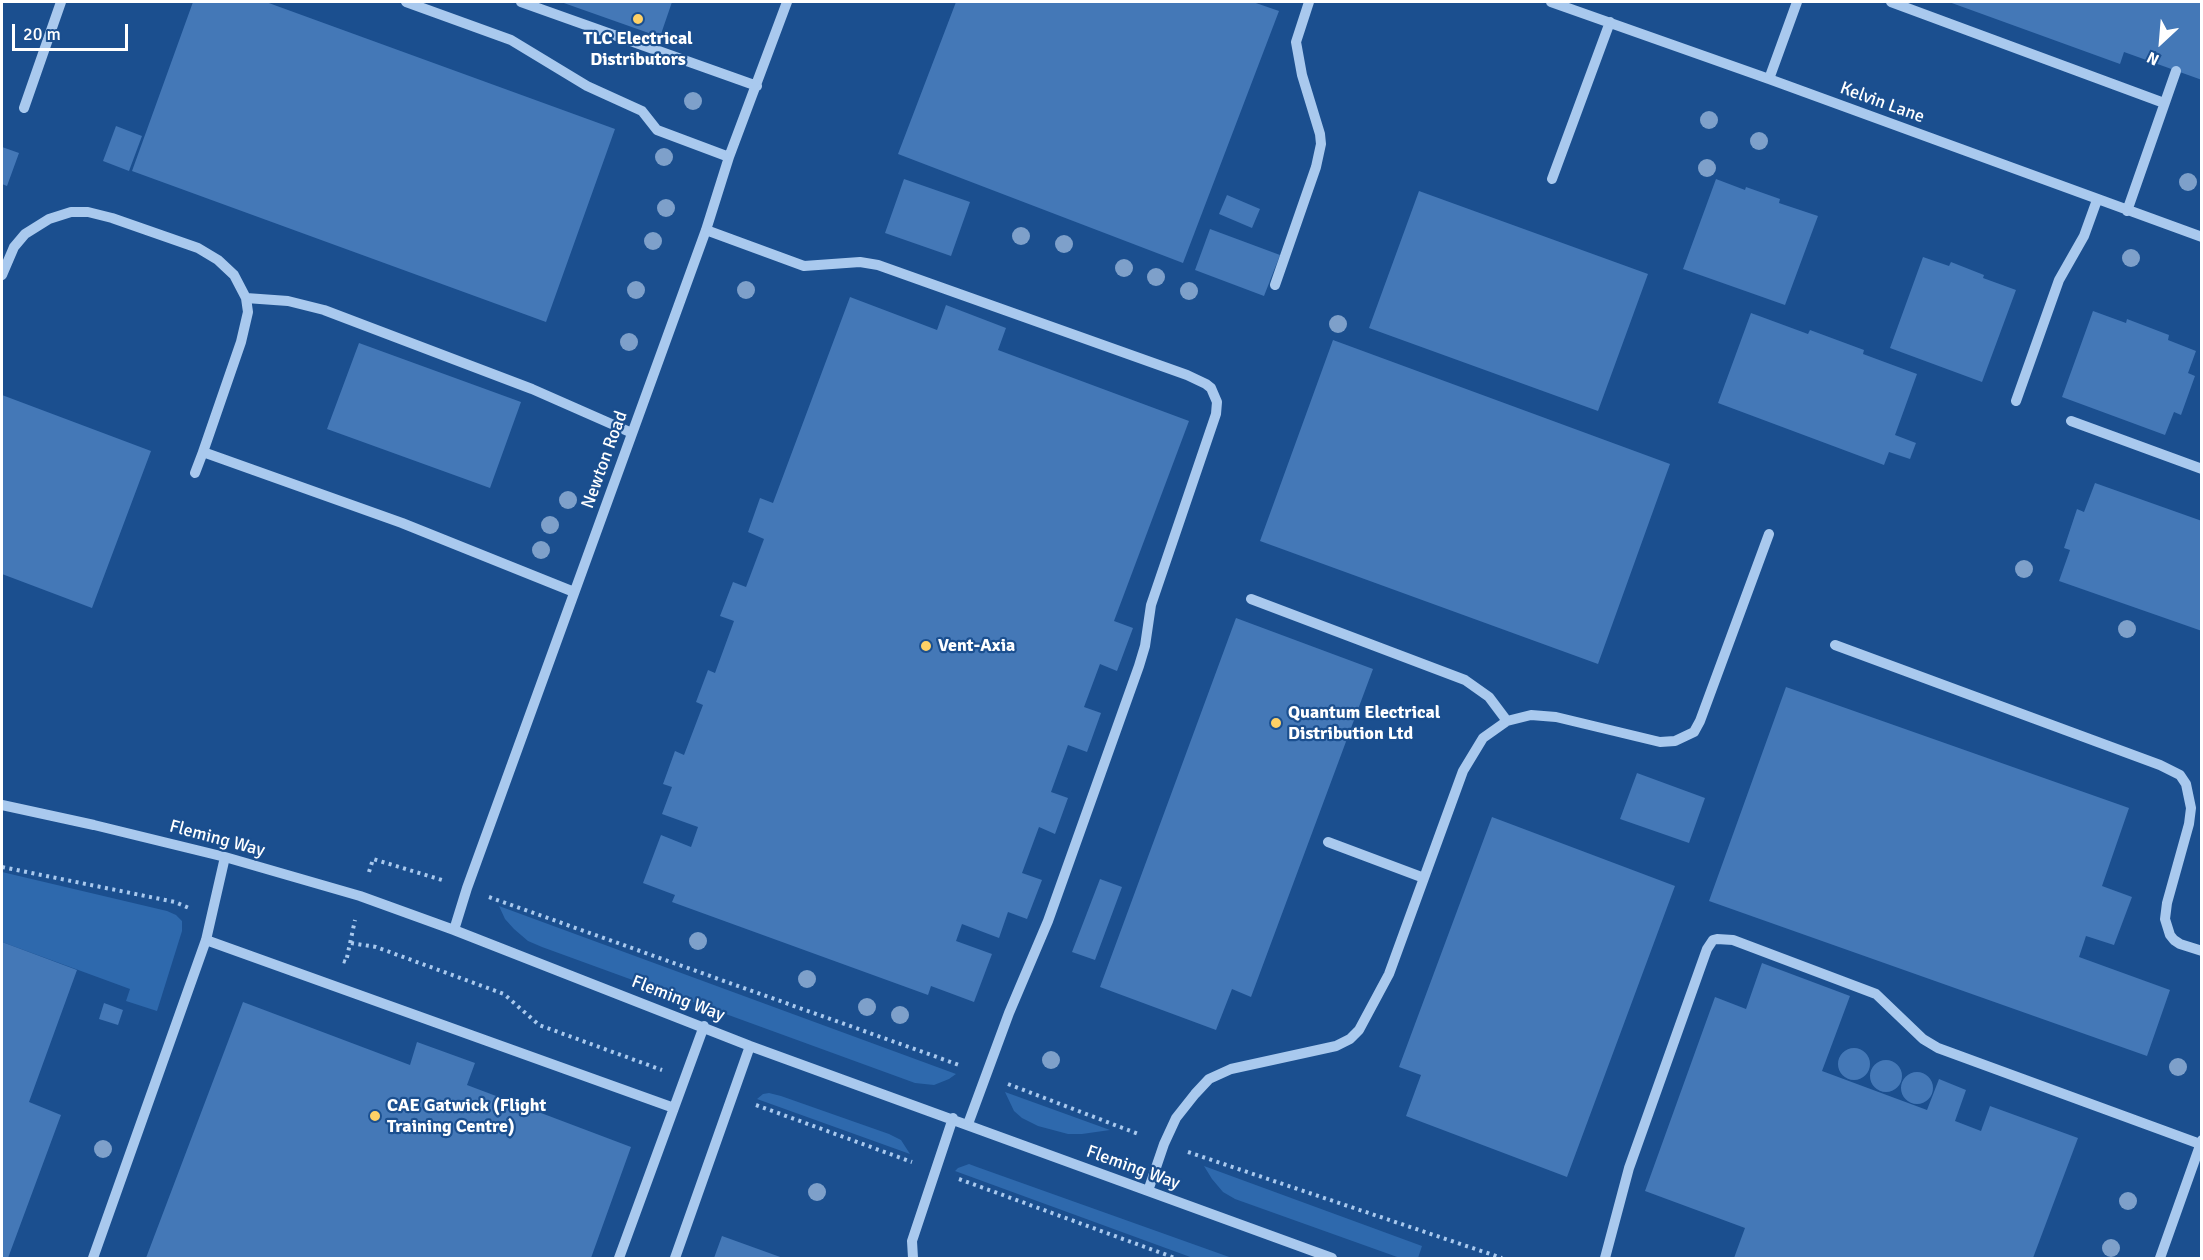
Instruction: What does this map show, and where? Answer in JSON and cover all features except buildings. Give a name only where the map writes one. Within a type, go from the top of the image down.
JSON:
[{"type":"street","points":[[24,108],[61,2]]},
{"type":"street","points":[[406,2],[511,40],[587,86],[642,111],[657,130],[729,157]]},
{"type":"street","points":[[521,2],[757,86]]},
{"type":"street","name":"Newton Road","points":[[454,930],[706,230],[729,157],[787,2]]},
{"type":"street","points":[[1275,285],[1316,166],[1321,144],[1302,75],[1296,42],[1309,2]]},
{"type":"street","name":"Kelvin Lane","points":[[1551,2],[2202,237]]},
{"type":"street","points":[[1769,79],[1797,2]]},
{"type":"street","points":[[1891,2],[2164,103]]},
{"type":"street","points":[[1552,179],[1610,22]]},
{"type":"street","points":[[2127,211],[2176,71]]},
{"type":"street","points":[[2016,401],[2059,280],[2084,236],[2097,200]]},
{"type":"street","points":[[2,275],[14,247],[32,228],[58,215],[71,212],[88,212],[112,218],[198,248],[218,260],[234,275],[246,298],[248,312],[241,342],[195,473]]},
{"type":"street","points":[[706,230],[804,266],[860,262],[878,265],[1187,375],[1211,388],[1217,402],[1216,414],[1151,605],[1145,646],[1139,666],[1048,921],[1009,1013],[968,1124]]},
{"type":"street","points":[[246,298],[288,301],[324,310],[532,389],[632,433]]},
{"type":"street","points":[[2071,421],[2202,469]]},
{"type":"street","points":[[202,452],[402,523],[574,592]]},
{"type":"street","points":[[1148,1191],[1164,1144],[1176,1118],[1209,1079],[1231,1069],[1336,1046],[1350,1039],[1359,1030],[1389,974],[1467,762],[1483,738],[1507,721],[1524,716],[1540,715],[1652,741],[1668,742],[1688,736],[1697,728],[1769,534]]},
{"type":"street","points":[[1251,599],[1465,680],[1489,697],[1507,721]]},
{"type":"street","points":[[1834,645],[2160,765],[2180,775],[2186,784],[2191,808],[2165,919],[2174,940],[2202,951]]},
{"type":"street","name":"Fleming Way","points":[[2,806],[94,825],[225,857],[360,896],[704,1026],[750,1046],[1332,1258]]},
{"type":"street","points":[[1328,842],[1425,878]]},
{"type":"street","points":[[93,1258],[206,940],[225,857]]},
{"type":"street","points":[[1605,1258],[1629,1168],[1707,949],[1713,940],[1717,939],[1733,940],[1867,989],[1883,998],[1923,1039],[1938,1048],[2201,1142],[2160,1258]]},
{"type":"street","points":[[206,940],[674,1108]]},
{"type":"street","points":[[619,1258],[704,1026]]},
{"type":"street","points":[[675,1258],[750,1046]]},
{"type":"street","points":[[913,1258],[911,1255],[912,1241],[953,1119]]},
{"type":"path","points":[[1026,1204],[1175,1258]]},
{"type":"shaded area","points":[[2,872],[176,915],[182,921],[182,931],[157,1011],[126,1001],[130,989],[2,942]]},
{"type":"shaded area","points":[[499,906],[956,1074],[934,1085],[915,1083],[542,947],[528,941],[514,929],[505,919]]},
{"type":"shaded area","points":[[1005,1092],[1110,1130],[1068,1134],[1038,1126],[1014,1111]]},
{"type":"shaded area","points":[[769,1093],[889,1134],[901,1140],[910,1154],[757,1099]]},
{"type":"shaded area","points":[[969,1164],[1232,1258],[1193,1258],[955,1171]]},
{"type":"shaded area","points":[[1204,1166],[1422,1246],[1418,1258],[1400,1258],[1235,1199],[1223,1192]]},
{"type":"place","name":"TLC Electrical Distributors","points":[[638,19]]},
{"type":"place","name":"Vent-Axia","points":[[926,646]]},
{"type":"place","name":"Quantum Electrical Distribution Ltd","points":[[1276,723]]},
{"type":"place","name":"CAE Gatwick (Flight Training Centre)","points":[[375,1116]]}]
